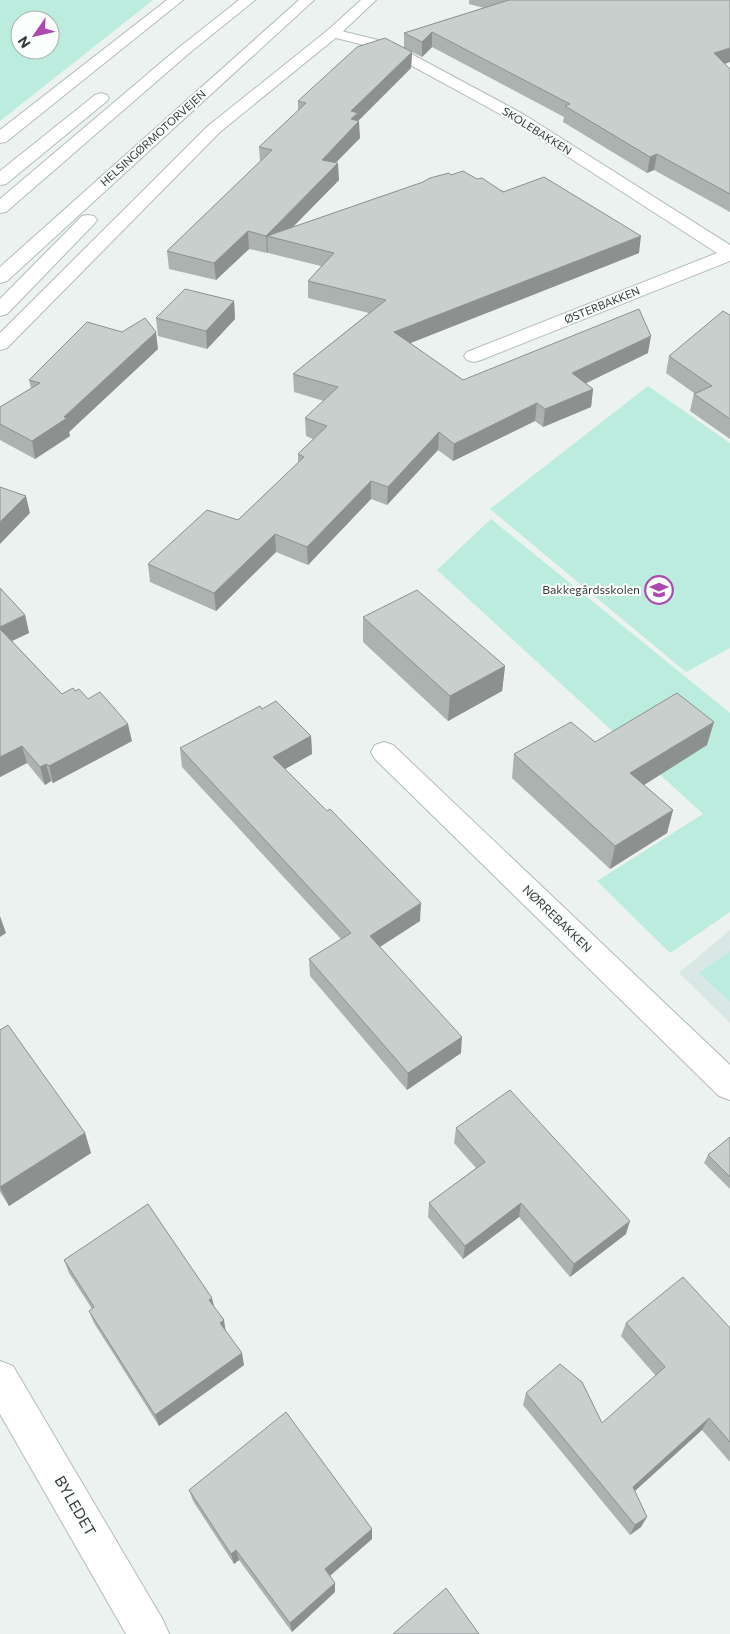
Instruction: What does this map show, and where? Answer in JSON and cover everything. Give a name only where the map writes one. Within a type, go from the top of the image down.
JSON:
[{"type":"main road","points":[[0,138],[176,0]]},
{"type":"main road","points":[[0,208],[182,52],[248,0]]},
{"type":"main road","name":"HELSINGØRMOTORVEJEN","points":[[0,278],[307,0]]},
{"type":"main road","points":[[0,344],[214,129],[332,33],[369,0]]},
{"type":"main road","name":"SKOLEBAKKEN","points":[[332,33],[377,44],[399,53],[517,116],[730,254]]},
{"type":"main road","points":[[149,60],[156,54],[182,52]]},
{"type":"main road","points":[[0,180],[114,87]]},
{"type":"main road","points":[[0,310],[95,214],[101,186]]},
{"type":"main road","name":"ØSTERBAKKEN","points":[[474,356],[730,254]]},
{"type":"main road","name":"NØRREBAKKEN","points":[[384,752],[730,1086]]},
{"type":"main road","name":"BYLEDET","points":[[0,1379],[149,1634]]},
{"type":"shaded area","points":[[730,930],[730,1023],[679,973]]},
{"type":"green space","points":[[0,0],[153,0],[0,121]]},
{"type":"green space","name":"Bakkegårdsskolen","points":[[648,386],[730,443],[730,648],[686,672],[490,509]]},
{"type":"green space","points":[[491,519],[730,713],[730,912],[670,953],[597,881],[703,814],[437,570]]},
{"type":"green space","points":[[730,951],[730,1002],[699,973]]},
{"type":"building","points":[[509,0],[730,0],[730,48],[714,53],[730,69],[730,194],[657,154],[650,157],[565,106],[570,104],[432,32],[422,42],[404,33]]},
{"type":"building","points":[[385,38],[412,52],[351,111],[358,113],[351,119],[359,121],[322,160],[338,163],[266,236],[248,231],[214,263],[167,251],[272,150],[259,147],[306,103],[298,101],[357,47]]},
{"type":"building","points":[[463,171],[477,179],[482,178],[503,192],[544,177],[641,236],[394,332],[463,380],[639,309],[651,336],[572,373],[593,389],[545,409],[537,403],[454,444],[439,432],[388,487],[371,481],[307,547],[275,534],[214,593],[148,564],[207,510],[238,520],[304,457],[298,454],[327,426],[305,418],[338,387],[293,374],[386,300],[308,281],[334,253],[267,236],[430,178]]},
{"type":"building","points":[[185,289],[234,301],[206,331],[156,318]]},
{"type":"building","points":[[723,311],[730,315],[730,419],[694,394],[712,386],[669,356]]},
{"type":"building","points":[[145,318],[156,332],[64,417],[67,418],[32,441],[0,424],[0,407],[40,383],[29,380],[87,322],[122,332]]},
{"type":"building","points":[[0,487],[26,496],[0,522]]},
{"type":"building","points":[[0,588],[25,615],[0,627]]},
{"type":"building","points":[[417,590],[505,666],[450,696],[363,617]]},
{"type":"building","points":[[0,629],[62,694],[73,688],[75,691],[79,689],[88,699],[100,692],[128,724],[49,766],[46,764],[40,767],[22,746],[0,757]]},
{"type":"building","points":[[677,693],[714,722],[630,773],[673,810],[615,846],[514,754],[571,722],[595,742]]},
{"type":"building","points":[[276,701],[311,736],[273,757],[327,811],[330,809],[421,903],[370,936],[462,1037],[408,1073],[309,959],[351,933],[180,748],[260,706],[262,709]]},
{"type":"building","points":[[8,1025],[85,1133],[0,1187],[0,1030]]},
{"type":"building","points":[[510,1090],[630,1221],[574,1264],[521,1203],[465,1246],[429,1203],[485,1162],[456,1128]]},
{"type":"building","points":[[730,1137],[730,1177],[708,1155]]},
{"type":"building","points":[[148,1204],[212,1298],[209,1300],[224,1320],[220,1323],[242,1353],[155,1415],[89,1311],[94,1307],[64,1260]]},
{"type":"building","points":[[683,1277],[730,1328],[730,1442],[709,1418],[633,1487],[647,1517],[635,1525],[526,1393],[560,1364],[582,1382],[602,1423],[665,1367],[626,1323]]},
{"type":"building","points":[[286,1412],[372,1529],[325,1569],[335,1583],[290,1623],[236,1550],[231,1554],[189,1490]]},
{"type":"building","points":[[446,1588],[479,1634],[393,1634]]},
{"type":"place","name":"Bakkegårdsskolen","points":[[659,590]]}]
